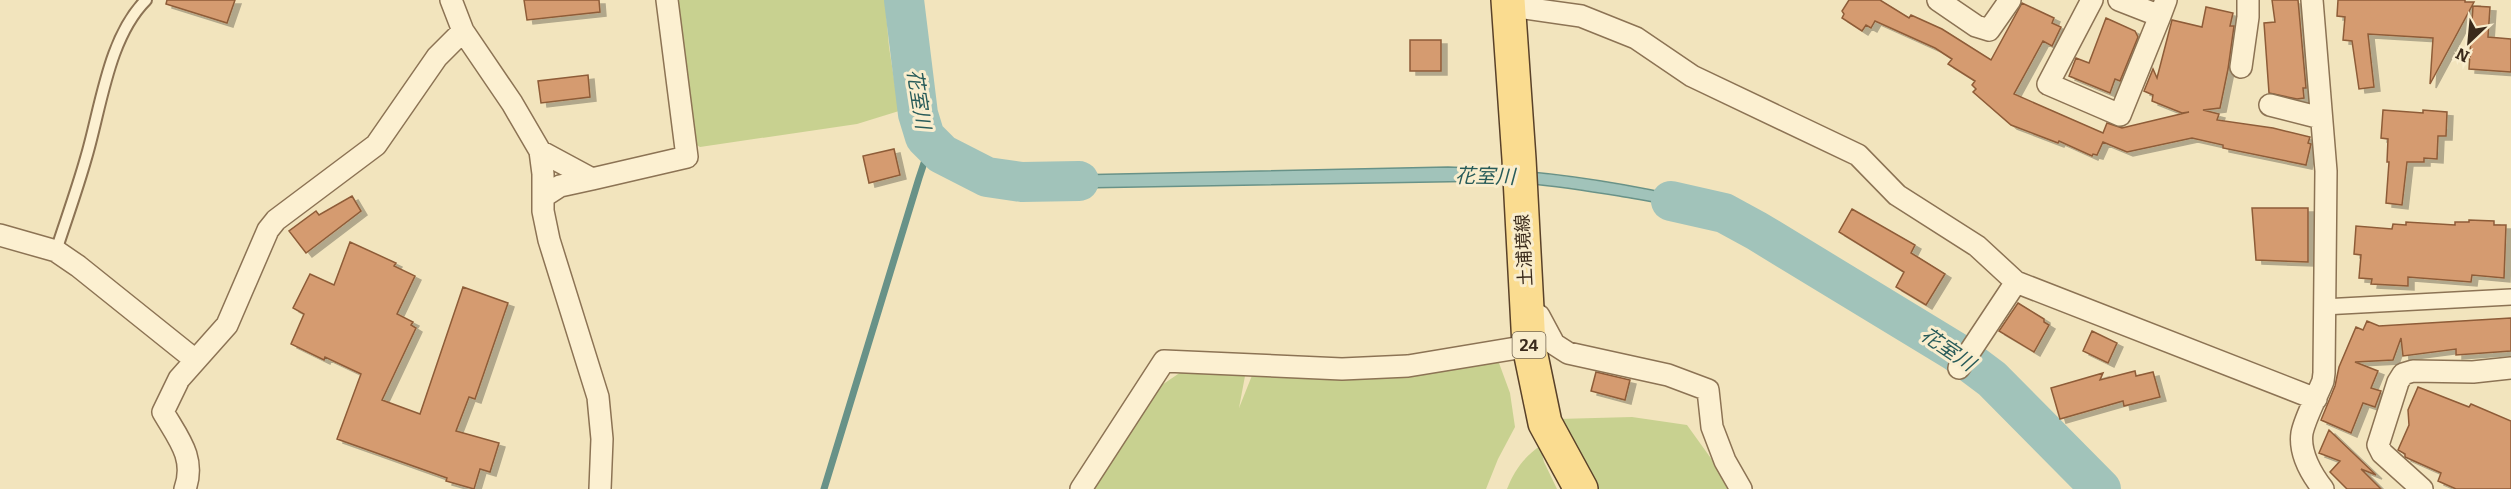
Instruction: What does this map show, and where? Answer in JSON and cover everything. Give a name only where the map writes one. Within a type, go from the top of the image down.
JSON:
[{"type":"main road","name":"土浦境線","points":[[1509,3],[1528,332],[1545,423],[1581,489]]},
{"type":"street","points":[[451,0],[463,31],[512,103],[540,152],[549,240],[598,397],[602,439],[600,489]]},
{"type":"street","points":[[543,197],[560,186],[687,157],[667,0]]},
{"type":"street","points":[[1938,0],[1976,26],[1989,30],[2010,0]]},
{"type":"street","points":[[2092,0],[2048,84],[2120,115],[2163,8],[2119,0]]},
{"type":"street","points":[[2241,67],[2248,0]]},
{"type":"street","points":[[2312,0],[2325,171],[2324,373],[2302,434],[2308,465],[2324,489]]},
{"type":"street","points":[[1509,3],[1581,16],[1636,38],[1692,76],[1858,155],[1897,195],[1977,246],[2016,282],[2316,399]]},
{"type":"street","points":[[185,489],[189,477],[188,456],[164,412],[179,379],[227,325],[268,230],[276,220],[376,145],[437,57],[463,31]]},
{"type":"street","points":[[2270,105],[2321,118]]},
{"type":"street","points":[[540,152],[592,178]]},
{"type":"street","points":[[0,235],[56,251],[195,359]]},
{"type":"street","points":[[1959,368],[2016,282]]},
{"type":"street","points":[[2324,307],[2511,297]]},
{"type":"street","points":[[1081,489],[1164,361],[1342,369],[1408,366],[1528,332],[1539,316],[1554,344],[1568,353],[1668,375],[1708,390],[1712,427],[1725,461],[1741,489]]},
{"type":"street","points":[[2422,489],[2382,453],[2378,445],[2398,382],[2403,374],[2413,371],[2473,372],[2511,368]]},
{"type":"lane","points":[[56,251],[87,157],[110,65],[123,35],[138,8],[146,0]]},
{"type":"green space","points":[[677,0],[885,0],[889,47],[899,111],[857,124],[700,147],[693,143]]},
{"type":"green space","points":[[1499,363],[1510,393],[1515,427],[1498,459],[1486,489],[1091,489],[1153,391],[1184,370],[1245,376],[1239,408],[1253,373]]},
{"type":"green space","points":[[1632,417],[1687,425],[1733,489],[1596,489],[1558,419]]},
{"type":"green space","points":[[1540,446],[1544,462],[1557,489],[1507,489],[1520,465]]},
{"type":"water","points":[[1448,167],[1553,174],[1658,191],[1726,207],[1724,220],[1685,208],[1645,200],[1525,183],[1494,181],[1022,189],[1023,176]]},
{"type":"building","points":[[167,0],[235,0],[227,23],[166,4]]},
{"type":"building","points":[[524,0],[599,0],[600,12],[527,20]]},
{"type":"building","points":[[1849,0],[1880,0],[1909,18],[1911,15],[1942,29],[1991,60],[2022,3],[2054,18],[2052,23],[2061,27],[2052,46],[2043,41],[2014,94],[2103,133],[2107,123],[2122,128],[2189,112],[2182,113],[2152,101],[2153,95],[2144,91],[2153,69],[2157,78],[2172,20],[2202,27],[2206,7],[2233,13],[2230,26],[2234,26],[2220,108],[2203,110],[2219,114],[2217,120],[2273,128],[2310,137],[2308,143],[2311,144],[2306,165],[2223,148],[2223,145],[2192,138],[2127,152],[2103,142],[2097,155],[2092,156],[2059,141],[2058,143],[2011,125],[1973,92],[1976,89],[1972,85],[1975,81],[1948,64],[1952,59],[1935,48],[1875,21],[1871,28],[1866,25],[1862,31],[1842,18],[1844,14],[1842,11]]},
{"type":"building","points":[[2272,0],[2298,0],[2306,88],[2303,88],[2304,98],[2297,99],[2269,93],[2264,23],[2275,22]]},
{"type":"building","points":[[2338,0],[2465,0],[2465,2],[2474,2],[2430,84],[2433,38],[2368,34],[2374,87],[2359,89],[2352,41],[2343,40],[2345,17],[2337,16]]},
{"type":"building","points":[[2473,6],[2490,7],[2488,37],[2511,39],[2511,72],[2469,69]]},
{"type":"building","points":[[2106,18],[2135,31],[2138,37],[2120,81],[2115,79],[2110,93],[2069,76],[2076,58],[2089,63]]},
{"type":"building","points":[[1410,40],[1441,40],[1441,71],[1410,71]]},
{"type":"building","points":[[588,75],[590,97],[541,103],[538,81]]},
{"type":"building","points":[[2383,110],[2447,112],[2446,136],[2438,136],[2437,159],[2424,158],[2424,162],[2407,162],[2402,205],[2386,203],[2389,162],[2387,162],[2388,139],[2381,138]]},
{"type":"building","points":[[894,149],[900,175],[869,183],[863,156]]},
{"type":"building","points":[[352,196],[361,211],[306,253],[289,231],[316,211],[319,215]]},
{"type":"building","points":[[2252,208],[2308,208],[2308,262],[2256,260]]},
{"type":"building","points":[[1852,209],[1915,245],[1911,253],[1945,274],[1926,305],[1896,287],[1904,272],[1839,232]]},
{"type":"building","points":[[2469,220],[2494,221],[2494,225],[2506,225],[2504,278],[2472,275],[2471,282],[2408,277],[2408,286],[2371,284],[2372,279],[2359,278],[2361,255],[2354,254],[2356,226],[2392,229],[2393,224],[2406,225],[2406,222],[2455,225],[2455,222],[2469,222]]},
{"type":"building","points":[[350,242],[396,263],[394,266],[415,276],[397,314],[413,322],[411,325],[416,328],[382,400],[420,414],[463,287],[508,303],[475,399],[469,397],[456,431],[499,443],[490,472],[480,469],[474,489],[446,481],[447,478],[337,439],[361,374],[291,344],[304,314],[293,308],[310,274],[334,285]]},
{"type":"building","points":[[2018,303],[2044,319],[2044,322],[2049,325],[2034,352],[1999,331]]},
{"type":"building","points":[[2511,318],[2511,351],[2456,355],[2456,349],[2403,356],[2401,338],[2393,360],[2355,362],[2378,371],[2371,388],[2381,391],[2375,407],[2363,403],[2351,433],[2321,420],[2335,386],[2339,367],[2356,327],[2363,330],[2367,321],[2379,326]]},
{"type":"building","points":[[2092,331],[2117,343],[2108,363],[2083,351]]},
{"type":"building","points":[[2135,371],[2136,376],[2153,372],[2160,397],[2124,406],[2123,401],[2060,419],[2051,388],[2103,373],[2100,380]]},
{"type":"building","points":[[1596,372],[1630,380],[1625,400],[1591,391]]},
{"type":"building","points":[[2418,387],[2469,407],[2471,404],[2511,421],[2511,489],[2456,489],[2438,481],[2441,473],[2405,457],[2405,454],[2398,450],[2409,425],[2408,410]]},
{"type":"building","points":[[2329,430],[2376,475],[2361,469],[2381,489],[2347,489],[2330,472],[2340,461],[2319,453]]},
{"type":"waterway","name":"花室川","points":[[904,0],[918,114],[925,137],[942,154],[987,177],[1022,182],[1079,181]]},
{"type":"waterway","points":[[824,489],[925,160],[925,137]]},
{"type":"waterway","name":"花室川","points":[[1671,201],[1724,213],[1956,352],[1992,379],[2101,489]]}]
